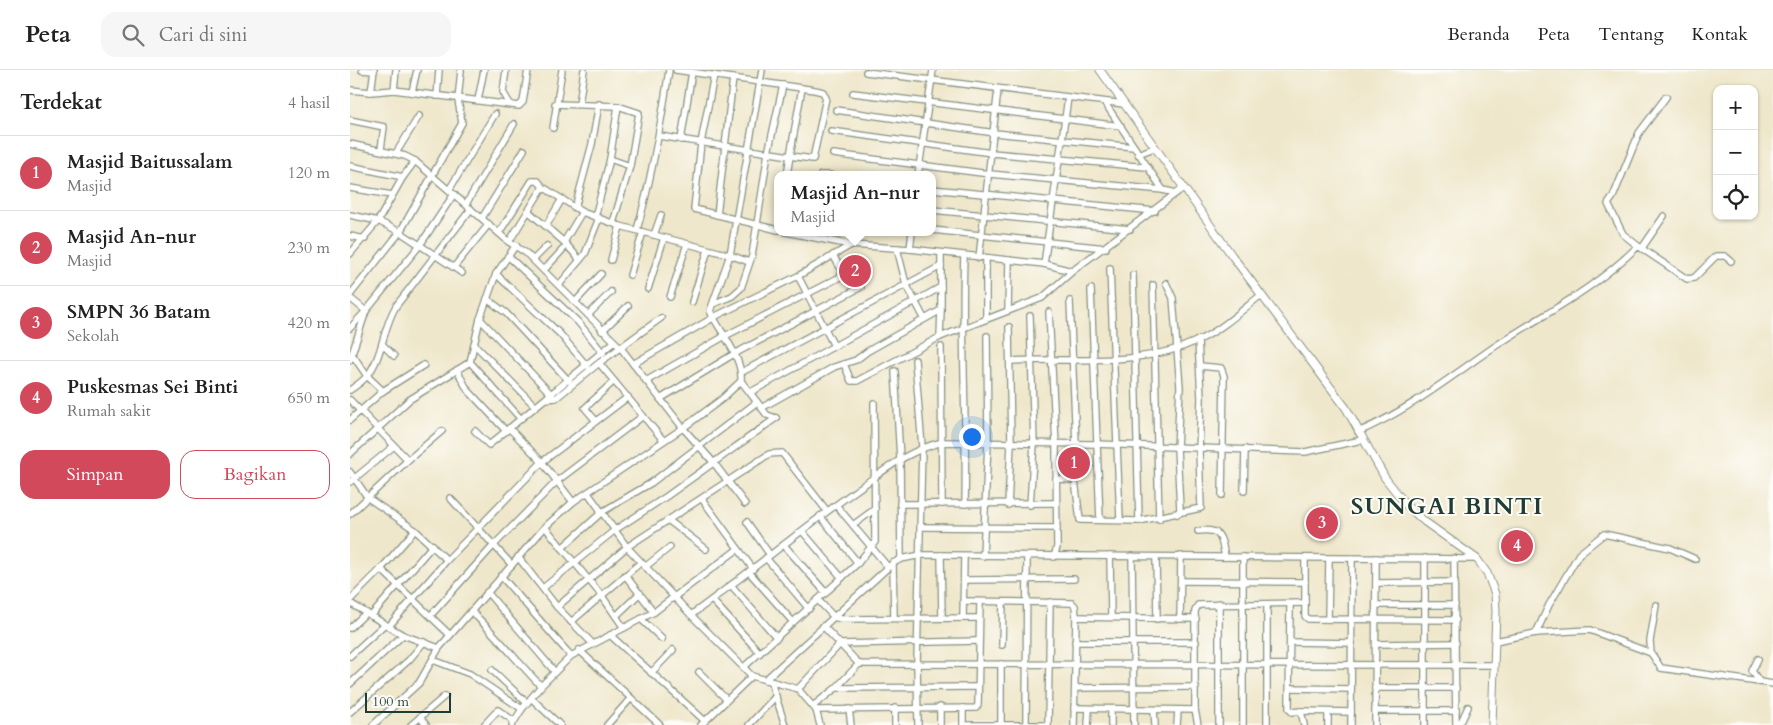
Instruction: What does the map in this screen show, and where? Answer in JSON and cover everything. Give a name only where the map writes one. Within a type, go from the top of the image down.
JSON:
[{"type":"street","points":[[362,70],[374,71],[371,92]]},
{"type":"street","points":[[394,90],[396,70]]},
{"type":"street","points":[[412,92],[418,70]]},
{"type":"street","points":[[437,96],[439,70]]},
{"type":"street","points":[[366,311],[350,296],[400,232],[462,123],[458,100],[461,70]]},
{"type":"street","points":[[478,100],[484,70]]},
{"type":"street","points":[[506,70],[503,92],[510,104]]},
{"type":"street","points":[[350,90],[371,92],[394,90],[458,100],[478,100],[519,106],[523,102],[528,70]]},
{"type":"street","points":[[553,128],[562,70]]},
{"type":"street","points":[[579,104],[584,70]]},
{"type":"street","points":[[630,275],[659,136],[669,70]]},
{"type":"street","points":[[659,136],[813,159],[826,98],[823,92],[676,70]]},
{"type":"street","points":[[376,724],[418,684],[439,648],[545,527],[573,502],[683,428],[722,399],[741,380],[742,372],[734,354],[710,311],[730,255],[762,70]]},
{"type":"street","points":[[918,171],[933,70]]},
{"type":"street","points":[[1100,70],[1183,188],[1346,408],[1362,440],[1385,478],[1408,507],[1425,522],[1477,558],[1487,574],[1495,594],[1492,725]]},
{"type":"street","points":[[680,140],[692,72]]},
{"type":"street","points":[[866,72],[1124,104]]},
{"type":"street","points":[[714,75],[701,143],[694,209],[774,229]]},
{"type":"street","points":[[717,216],[733,78]]},
{"type":"street","points":[[713,304],[732,296],[741,288],[752,256],[768,153],[783,85]]},
{"type":"street","points":[[788,171],[802,88]]},
{"type":"street","points":[[979,258],[988,196],[998,89]]},
{"type":"street","points":[[853,93],[1065,121],[1121,126]]},
{"type":"street","points":[[1666,97],[1639,133],[1613,197],[1608,204],[1624,234],[1686,279],[1694,278],[1716,256],[1724,256],[1731,261]]},
{"type":"street","points":[[1044,264],[1068,98]]},
{"type":"street","points":[[1105,103],[1163,190]]},
{"type":"street","points":[[556,104],[618,106],[639,113],[630,166],[613,223]]},
{"type":"street","points":[[575,208],[592,144],[599,104]]},
{"type":"street","points":[[559,284],[585,254],[597,217],[610,159],[618,106]]},
{"type":"street","points":[[836,110],[995,133],[1134,147]]},
{"type":"street","points":[[350,328],[420,245],[495,114]]},
{"type":"street","points":[[396,153],[419,116]]},
{"type":"street","points":[[350,120],[384,127],[381,149]]},
{"type":"street","points":[[350,390],[367,376],[382,344],[387,320],[437,255],[469,207],[514,124]]},
{"type":"street","points":[[831,131],[992,153],[1147,167]]},
{"type":"street","points":[[350,144],[381,149],[415,161],[544,270],[634,364],[745,504]]},
{"type":"street","points":[[1138,154],[1154,148]]},
{"type":"street","points":[[482,218],[524,150]]},
{"type":"street","points":[[833,154],[990,174],[1163,190],[1176,193]]},
{"type":"street","points":[[610,159],[630,166]]},
{"type":"street","points":[[350,254],[365,239],[378,221],[403,177],[415,161]]},
{"type":"street","points":[[350,166],[403,177]]},
{"type":"street","points":[[499,233],[532,180],[538,181],[543,187],[582,212],[620,226],[730,255],[749,262]]},
{"type":"street","points":[[510,242],[543,187]]},
{"type":"street","points":[[350,188],[392,196]]},
{"type":"street","points":[[844,364],[851,381],[857,382],[962,327],[1042,298],[1072,271],[1106,248],[1183,188]]},
{"type":"street","points":[[936,190],[1155,211]]},
{"type":"street","points":[[546,226],[562,199]]},
{"type":"street","points":[[936,210],[1130,229]]},
{"type":"street","points":[[528,211],[580,260]]},
{"type":"street","points":[[544,270],[565,244],[582,212]]},
{"type":"street","points":[[654,236],[661,215]]},
{"type":"street","points":[[350,216],[378,221],[400,232],[462,273]]},
{"type":"street","points":[[1358,432],[1396,413],[1538,319],[1572,300],[1595,284],[1640,247],[1664,216]]},
{"type":"street","points":[[454,268],[489,224]]},
{"type":"street","points":[[611,260],[620,226]]},
{"type":"street","points":[[936,231],[982,237],[1048,241],[1106,248]]},
{"type":"street","points":[[350,236],[365,239]]},
{"type":"street","points":[[812,236],[851,245],[910,249],[1044,264],[1072,271]]},
{"type":"street","points":[[910,249],[912,236]]},
{"type":"street","points":[[648,289],[664,238]]},
{"type":"street","points":[[670,297],[687,244]]},
{"type":"street","points":[[634,364],[714,318],[798,276],[851,245]]},
{"type":"street","points":[[350,454],[409,400],[470,362],[480,319],[496,274],[516,246]]},
{"type":"street","points":[[533,260],[547,246]]},
{"type":"street","points":[[897,248],[906,284],[924,318]]},
{"type":"street","points":[[692,302],[708,250]]},
{"type":"street","points":[[940,337],[941,253]]},
{"type":"street","points":[[646,381],[725,336],[840,277],[842,271],[833,255]]},
{"type":"street","points":[[508,256],[578,322],[603,353]]},
{"type":"street","points":[[964,256],[962,327],[967,443],[965,504]]},
{"type":"street","points":[[986,259],[986,319]]},
{"type":"street","points":[[1008,311],[1009,260]]},
{"type":"street","points":[[742,372],[941,266]]},
{"type":"street","points":[[1110,268],[1120,520]]},
{"type":"street","points":[[496,274],[560,334],[587,366]]},
{"type":"street","points":[[575,302],[601,274]]},
{"type":"street","points":[[1133,274],[1139,521]]},
{"type":"street","points":[[798,276],[834,346]]},
{"type":"street","points":[[1166,283],[1173,298],[1180,387],[1177,448],[1180,510],[1177,514]]},
{"type":"street","points":[[1153,285],[1159,518]]},
{"type":"street","points":[[660,399],[734,354],[861,287]]},
{"type":"street","points":[[751,392],[941,287]]},
{"type":"street","points":[[1091,289],[1092,358],[1100,520]]},
{"type":"street","points":[[588,315],[611,292]]},
{"type":"street","points":[[1010,361],[1114,359],[1156,354],[1176,349],[1219,329],[1261,295]]},
{"type":"street","points":[[487,299],[506,313],[569,380]]},
{"type":"street","points":[[1070,301],[1076,444]]},
{"type":"street","points":[[602,331],[628,306]]},
{"type":"street","points":[[762,407],[834,367],[856,360],[924,318],[941,310]]},
{"type":"street","points":[[366,311],[351,356],[367,376],[383,391]]},
{"type":"street","points":[[1049,312],[1056,444],[1057,528],[1054,557]]},
{"type":"street","points":[[1030,316],[1034,444],[1030,504]]},
{"type":"street","points":[[475,431],[488,445],[603,353],[662,318]]},
{"type":"street","points":[[480,319],[552,395]]},
{"type":"street","points":[[1008,504],[1010,444],[1009,327]]},
{"type":"street","points":[[983,556],[988,443],[987,336]]},
{"type":"street","points":[[1056,480],[1075,480],[1080,520],[1139,521],[1199,510],[1202,504],[1199,450],[1200,366],[1198,340]]},
{"type":"street","points":[[382,344],[394,356]]},
{"type":"street","points":[[474,344],[535,406]]},
{"type":"street","points":[[546,399],[556,398],[599,363],[617,345]]},
{"type":"street","points":[[941,347],[942,504]]},
{"type":"street","points":[[915,360],[922,447],[922,527],[917,641],[918,725]]},
{"type":"street","points":[[470,362],[520,418]]},
{"type":"street","points":[[599,363],[663,440]]},
{"type":"street","points":[[350,420],[383,391],[424,365]]},
{"type":"street","points":[[1200,366],[1217,366],[1223,371],[1225,383],[1222,495]]},
{"type":"street","points":[[457,370],[467,389],[542,462],[573,502]]},
{"type":"street","points":[[895,371],[900,459],[901,559]]},
{"type":"street","points":[[543,588],[614,530],[714,463],[776,418],[767,415],[741,380]]},
{"type":"street","points":[[596,421],[585,408],[614,381]]},
{"type":"street","points":[[350,656],[414,600],[447,560],[542,462],[628,397]]},
{"type":"street","points":[[350,400],[408,460]]},
{"type":"street","points":[[562,548],[602,512],[651,483],[700,448],[757,402]]},
{"type":"street","points":[[744,668],[858,563],[875,542],[874,403]]},
{"type":"street","points":[[431,615],[494,545],[557,481],[643,416]]},
{"type":"street","points":[[350,514],[442,431]]},
{"type":"street","points":[[691,615],[751,571],[820,516],[900,459],[922,447],[943,442],[1096,444],[1199,450],[1244,449],[1305,452],[1362,440]]},
{"type":"street","points":[[352,480],[394,446]]},
{"type":"street","points":[[1244,449],[1244,491]]},
{"type":"street","points":[[557,607],[627,548],[769,454],[782,453],[827,511]]},
{"type":"street","points":[[350,472],[352,480],[368,498],[415,530],[447,560]]},
{"type":"street","points":[[588,493],[627,548],[691,615],[752,676],[798,689],[815,708],[820,725]]},
{"type":"street","points":[[450,498],[512,565]]},
{"type":"street","points":[[702,499],[738,549],[751,571],[794,622]]},
{"type":"street","points":[[900,504],[986,505],[1056,503]]},
{"type":"street","points":[[836,505],[872,548],[891,565],[894,618]]},
{"type":"street","points":[[853,525],[875,510]]},
{"type":"street","points":[[820,516],[858,563]]},
{"type":"street","points":[[668,520],[706,549]]},
{"type":"street","points":[[747,522],[768,557],[809,609]]},
{"type":"street","points":[[545,527],[589,579],[624,628]]},
{"type":"street","points":[[922,527],[1057,528]]},
{"type":"street","points":[[1198,531],[1212,529],[1217,531],[1222,541],[1225,557]]},
{"type":"street","points":[[415,530],[350,601],[368,615],[404,634],[439,648]]},
{"type":"street","points":[[802,531],[842,578]]},
{"type":"street","points":[[1536,634],[1549,605],[1579,554],[1604,534],[1670,548],[1695,559]]},
{"type":"street","points":[[350,628],[368,615],[398,585],[433,545]]},
{"type":"street","points":[[784,545],[826,593]]},
{"type":"street","points":[[571,622],[625,575],[670,547]]},
{"type":"street","points":[[484,725],[498,710],[513,723],[541,686],[571,656],[592,643],[654,612],[738,549]]},
{"type":"street","points":[[768,681],[823,626],[891,565],[901,559],[921,555],[1181,556],[1305,559],[1477,558]]},
{"type":"street","points":[[941,555],[942,618]]},
{"type":"street","points":[[963,618],[964,556]]},
{"type":"street","points":[[1026,725],[1027,556]]},
{"type":"street","points":[[1110,556],[1111,617]]},
{"type":"street","points":[[1132,556],[1134,725]]},
{"type":"street","points":[[1180,619],[1181,556]]},
{"type":"street","points":[[1156,557],[1157,619]]},
{"type":"street","points":[[1243,557],[1243,725]]},
{"type":"street","points":[[518,558],[557,607],[592,643]]},
{"type":"street","points":[[1376,558],[1376,725]]},
{"type":"street","points":[[1425,558],[1425,725]]},
{"type":"street","points":[[1454,558],[1456,725]]},
{"type":"street","points":[[1305,559],[1305,616],[1308,619],[1376,621],[1456,620]]},
{"type":"street","points":[[1328,620],[1329,559]]},
{"type":"street","points":[[1351,725],[1352,559]]},
{"type":"street","points":[[381,569],[450,635]]},
{"type":"street","points":[[625,575],[654,612]]},
{"type":"street","points":[[501,576],[571,656]]},
{"type":"street","points":[[964,580],[1074,579]]},
{"type":"street","points":[[1181,581],[1305,582]]},
{"type":"street","points":[[1376,583],[1455,582]]},
{"type":"street","points":[[732,585],[777,638]]},
{"type":"street","points":[[487,592],[554,672]]},
{"type":"street","points":[[616,616],[640,593]]},
{"type":"street","points":[[712,600],[760,653]]},
{"type":"street","points":[[818,600],[834,617],[841,619],[979,618]]},
{"type":"street","points":[[964,601],[1050,602],[1072,603],[1075,606],[1074,725]]},
{"type":"street","points":[[815,708],[976,708],[978,705],[980,602]]},
{"type":"street","points":[[1002,645],[1003,602]]},
{"type":"street","points":[[1048,725],[1050,602]]},
{"type":"street","points":[[1198,725],[1195,710],[1196,619],[1198,605],[1219,603],[1305,603]]},
{"type":"street","points":[[1218,725],[1219,603]]},
{"type":"street","points":[[1267,604],[1267,725]]},
{"type":"street","points":[[1290,604],[1289,708],[1292,712],[1351,712]]},
{"type":"street","points":[[1376,606],[1455,605]]},
{"type":"street","points":[[1656,605],[1650,641],[1651,654],[1661,668],[1773,684]]},
{"type":"street","points":[[471,611],[497,635],[504,647],[541,686]]},
{"type":"street","points":[[1076,618],[1196,619]]},
{"type":"street","points":[[641,619],[662,639]]},
{"type":"street","points":[[823,626],[859,664]]},
{"type":"street","points":[[1495,641],[1536,634],[1590,630],[1651,654]]},
{"type":"street","points":[[350,684],[404,634]]},
{"type":"street","points":[[610,635],[703,723],[752,676]]},
{"type":"street","points":[[798,689],[840,644],[978,641]]},
{"type":"street","points":[[350,712],[409,660],[424,642]]},
{"type":"street","points":[[1075,642],[1196,642]]},
{"type":"street","points":[[1290,642],[1352,643]]},
{"type":"street","points":[[1376,644],[1456,643]]},
{"type":"street","points":[[579,650],[656,724]]},
{"type":"street","points":[[651,673],[672,650]]},
{"type":"street","points":[[1758,658],[1752,668],[1759,681]]},
{"type":"street","points":[[432,660],[470,674],[522,709]]},
{"type":"street","points":[[815,708],[859,664],[1049,663],[1493,666]]},
{"type":"street","points":[[1001,664],[1001,724]]},
{"type":"street","points":[[492,670],[560,725]]},
{"type":"street","points":[[699,672],[727,700]]},
{"type":"street","points":[[768,681],[776,696],[785,725]]},
{"type":"street","points":[[836,688],[978,687]]},
{"type":"street","points":[[1075,688],[1196,687]]},
{"type":"street","points":[[1290,688],[1351,688]]},
{"type":"street","points":[[1375,688],[1456,688]]},
{"type":"street","points":[[411,725],[445,696]]},
{"type":"street","points":[[749,725],[776,696]]},
{"type":"street","points":[[607,725],[631,698]]},
{"type":"street","points":[[940,707],[940,725]]},
{"type":"street","points":[[1456,725],[1462,720],[1468,707]]},
{"type":"street","points":[[849,708],[851,725]]},
{"type":"street","points":[[895,708],[895,725]]},
{"type":"street","points":[[963,708],[963,725],[1043,725]]},
{"type":"street","points":[[1074,708],[1195,710]]},
{"type":"street","points":[[1088,725],[1089,709]]},
{"type":"street","points":[[1111,709],[1111,725]]},
{"type":"street","points":[[1154,710],[1155,725]]},
{"type":"street","points":[[1177,725],[1178,710]]},
{"type":"street","points":[[1301,711],[1304,725]]},
{"type":"street","points":[[1376,711],[1456,711]]},
{"type":"street","points":[[1328,712],[1328,725]]},
{"type":"street","points":[[420,717],[426,725]]},
{"type":"place","name":"Masjid An-nur","points":[[855,271]]},
{"type":"place","name":"Masjid Baitussalam","points":[[1074,463]]},
{"type":"place","name":"SMPN 36 Batam","points":[[1322,523]]},
{"type":"place","name":"Puskesmas Sei Binti","points":[[1517,546]]},
{"type":"district","name":"SUNGAI BINTI","points":[[1447,506]]}]
